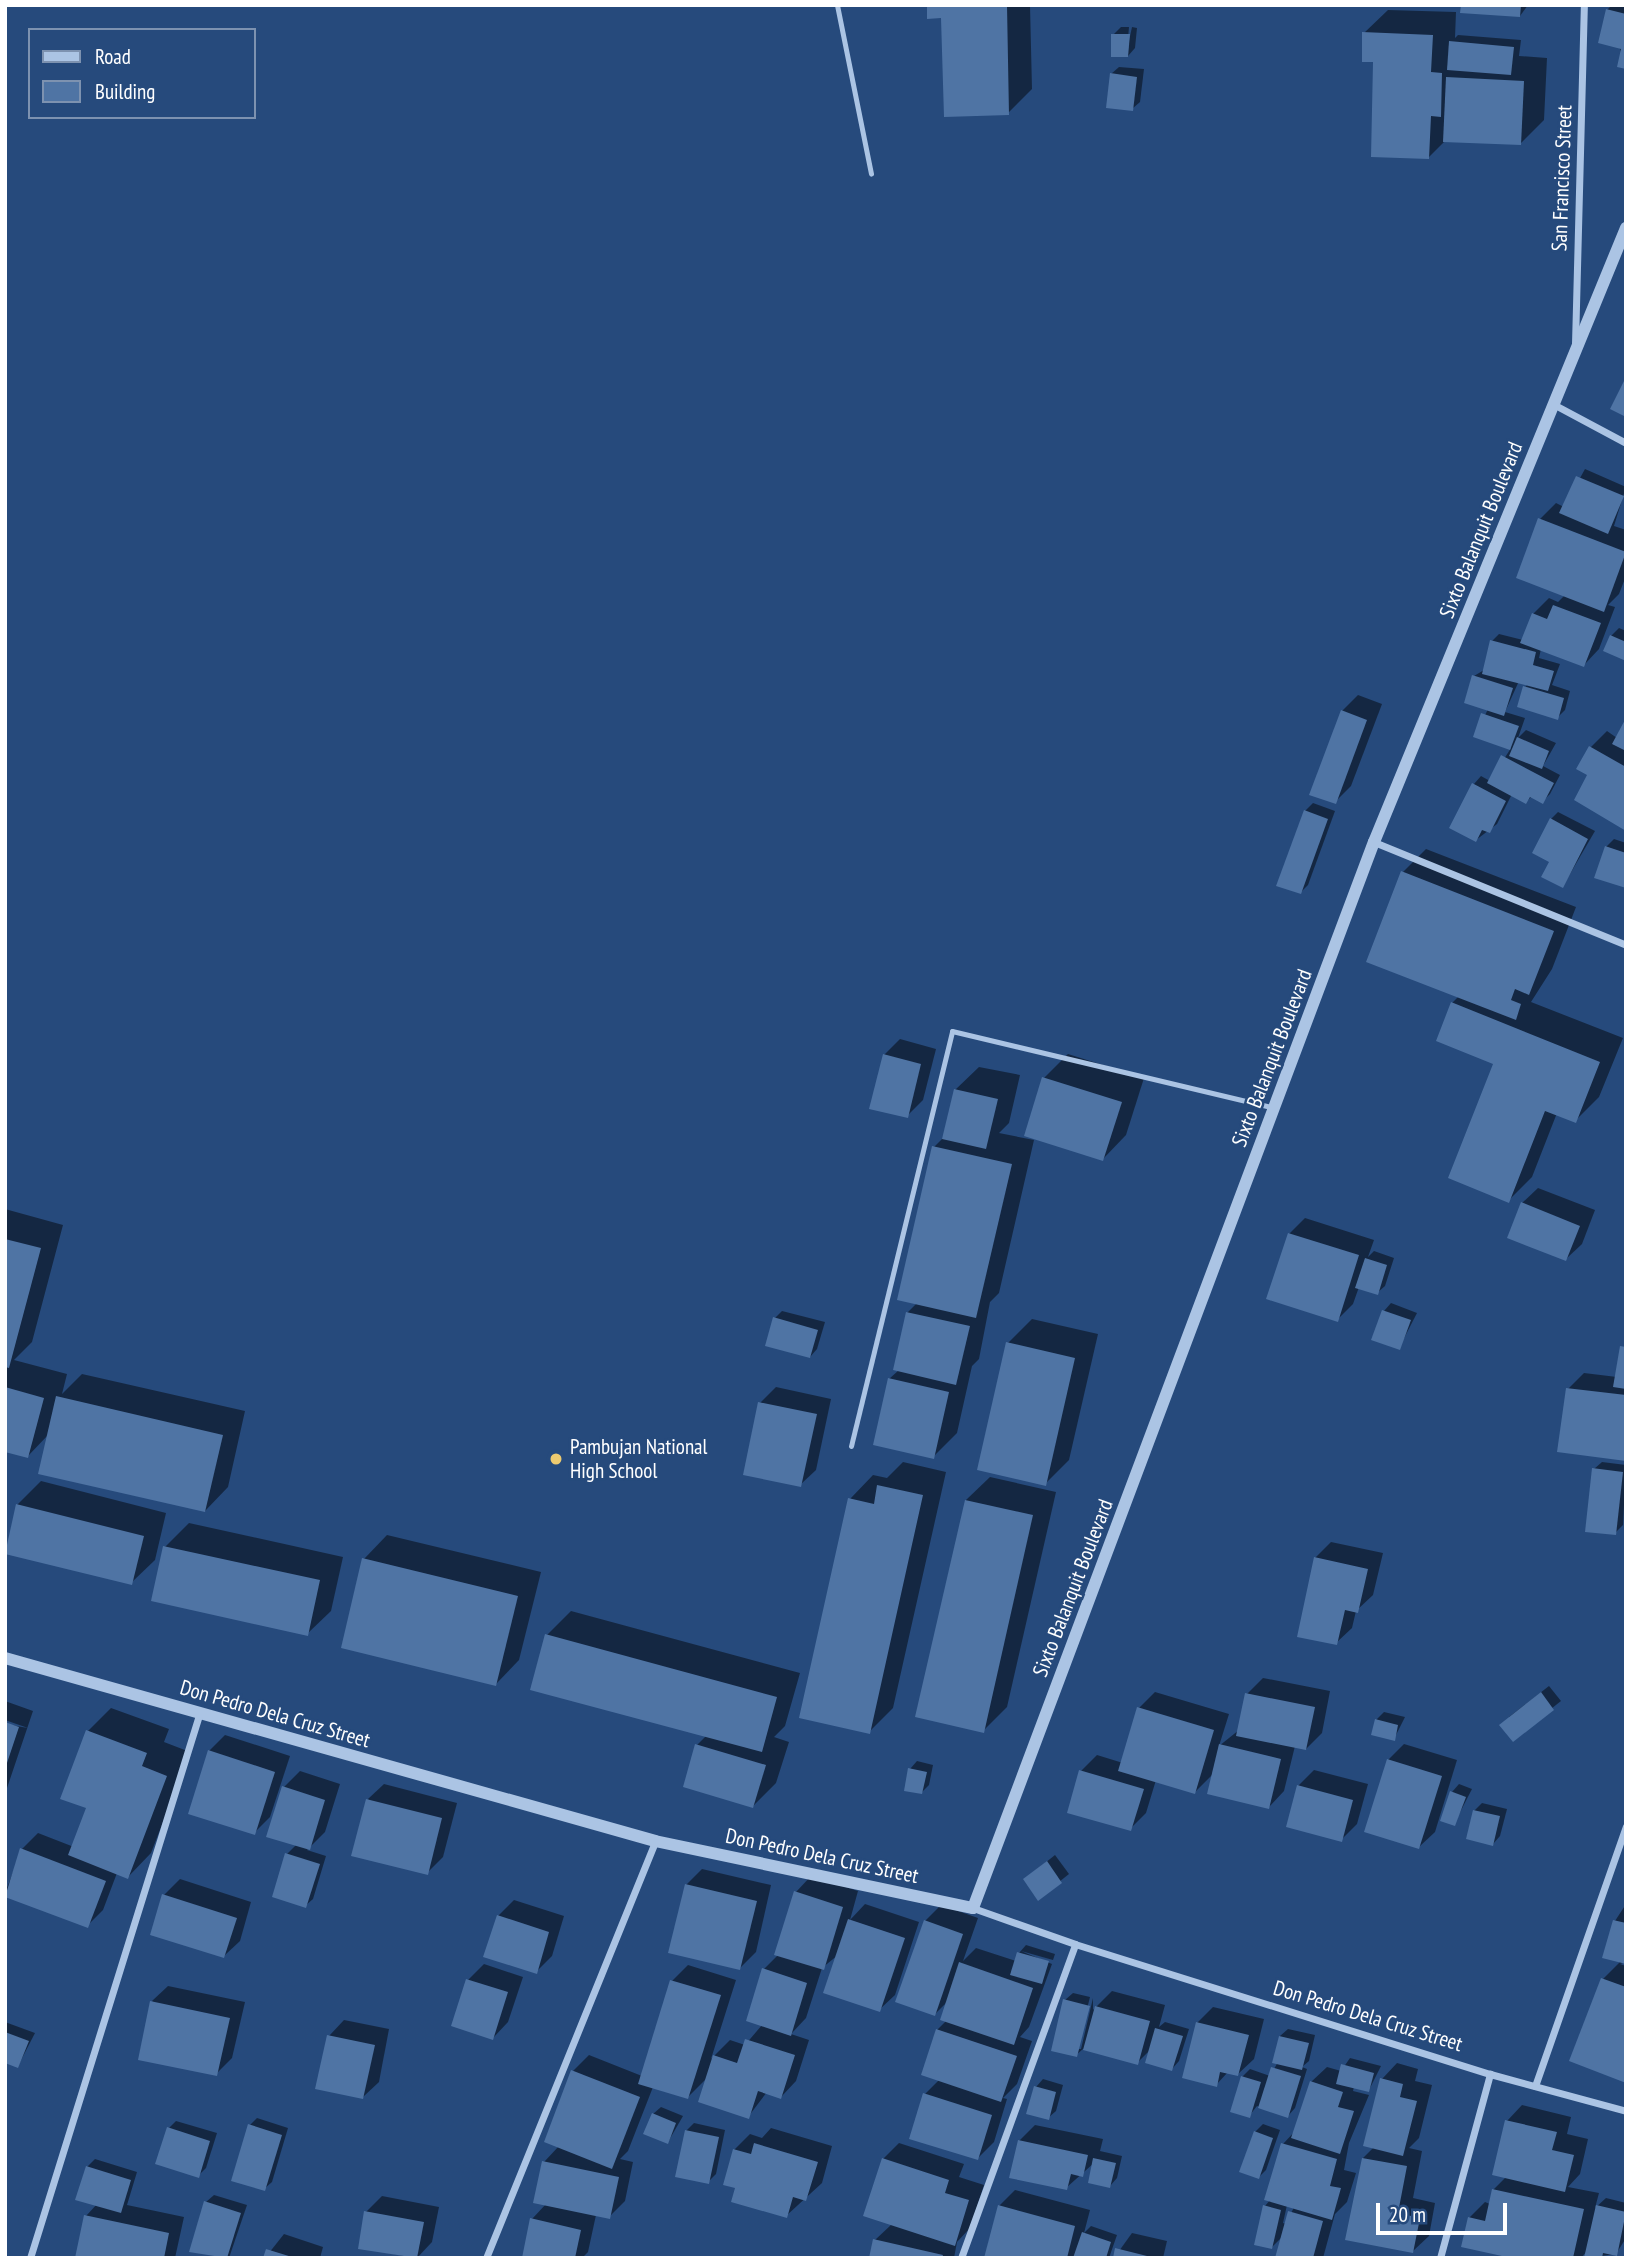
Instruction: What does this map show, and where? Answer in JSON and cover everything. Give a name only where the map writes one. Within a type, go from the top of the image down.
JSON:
[{"type":"street","name":"San Francisco Street","points":[[1574,352],[1584,5]]},
{"type":"street","name":"Sixto Balanquit Boulevard","points":[[973,1908],[1374,842],[1626,228]]},
{"type":"street","points":[[1552,404],[1626,443]]},
{"type":"street","points":[[1374,842],[1626,945]]},
{"type":"street","name":"Don Pedro Dela Cruz Street","points":[[5,1658],[655,1841],[973,1908],[1075,1944],[1490,2074],[1626,2111]]},
{"type":"street","points":[[30,2258],[200,1713]]},
{"type":"street","points":[[1535,2086],[1626,1826]]},
{"type":"street","points":[[486,2258],[655,1841]]},
{"type":"street","points":[[961,2258],[1075,1944]]},
{"type":"street","points":[[1440,2258],[1490,2074]]},
{"type":"lane","points":[[837,5],[871,174]]},
{"type":"lane","points":[[851,1446],[952,1031],[1274,1108]]},
{"type":"building","points":[[927,5],[1007,5],[1009,115],[944,117],[941,18],[927,19]]},
{"type":"building","points":[[1461,5],[1521,5],[1520,17],[1460,13]]},
{"type":"building","points":[[1606,9],[1626,14],[1626,69],[1617,67],[1621,49],[1598,43]]},
{"type":"building","points":[[1362,32],[1433,35],[1431,72],[1442,73],[1441,117],[1431,116],[1429,159],[1371,157],[1373,62],[1362,62]]},
{"type":"building","points":[[1111,34],[1130,34],[1128,57],[1111,57]]},
{"type":"building","points":[[1449,41],[1514,47],[1511,75],[1447,70]]},
{"type":"building","points":[[1110,73],[1137,77],[1133,111],[1106,108]]},
{"type":"building","points":[[1446,77],[1524,81],[1521,145],[1443,142]]},
{"type":"building","points":[[1626,377],[1626,417],[1610,409]]},
{"type":"building","points":[[1576,476],[1624,496],[1608,534],[1559,513]]},
{"type":"building","points":[[1538,518],[1626,552],[1604,612],[1516,578]]},
{"type":"building","points":[[1553,605],[1601,623],[1584,667],[1520,643],[1532,613],[1547,619]]},
{"type":"building","points":[[1610,635],[1626,642],[1626,661],[1603,651]]},
{"type":"building","points":[[1490,640],[1536,652],[1533,665],[1554,671],[1548,691],[1482,674]]},
{"type":"building","points":[[1472,675],[1513,688],[1504,716],[1464,703]]},
{"type":"building","points":[[1523,686],[1564,698],[1558,720],[1517,707]]},
{"type":"building","points":[[1341,710],[1367,720],[1336,804],[1309,795]]},
{"type":"building","points":[[1481,713],[1519,726],[1510,750],[1473,737]]},
{"type":"building","points":[[1626,718],[1626,751],[1612,744]]},
{"type":"building","points":[[1517,737],[1549,751],[1542,769],[1509,756]]},
{"type":"building","points":[[1589,746],[1626,767],[1626,831],[1574,800],[1587,775],[1576,769]]},
{"type":"building","points":[[1501,755],[1554,783],[1543,804],[1530,797],[1526,804],[1487,783]]},
{"type":"building","points":[[1472,783],[1506,801],[1490,833],[1482,830],[1476,842],[1449,828]]},
{"type":"building","points":[[1304,810],[1328,819],[1301,894],[1276,886]]},
{"type":"building","points":[[1550,818],[1588,839],[1563,888],[1541,877],[1549,862],[1532,853]]},
{"type":"building","points":[[1605,846],[1626,853],[1626,888],[1594,878]]},
{"type":"building","points":[[1401,871],[1554,931],[1529,995],[1515,989],[1511,1000],[1521,1004],[1516,1020],[1366,962]]},
{"type":"building","points":[[1451,1002],[1600,1062],[1576,1123],[1545,1111],[1509,1203],[1448,1178],[1493,1064],[1436,1041]]},
{"type":"building","points":[[883,1054],[921,1064],[908,1118],[869,1109]]},
{"type":"building","points":[[1042,1077],[1122,1102],[1103,1161],[1024,1136]]},
{"type":"building","points":[[954,1089],[998,1099],[986,1149],[942,1139]]},
{"type":"building","points":[[932,1146],[1012,1164],[976,1318],[897,1300]]},
{"type":"building","points":[[1521,1202],[1580,1226],[1566,1261],[1507,1238]]},
{"type":"building","points":[[1288,1233],[1359,1255],[1338,1322],[1266,1299]]},
{"type":"building","points":[[5,1239],[41,1248],[9,1368],[5,1367]]},
{"type":"building","points":[[1365,1258],[1387,1265],[1378,1295],[1355,1288]]},
{"type":"building","points":[[1382,1310],[1411,1320],[1400,1350],[1371,1340]]},
{"type":"building","points":[[906,1312],[970,1326],[956,1385],[893,1370]]},
{"type":"building","points":[[773,1317],[818,1330],[810,1358],[765,1346]]},
{"type":"building","points":[[1006,1342],[1075,1358],[1046,1486],[977,1470]]},
{"type":"building","points":[[1620,1346],[1626,1347],[1626,1389],[1613,1387]]},
{"type":"building","points":[[888,1378],[949,1392],[934,1459],[873,1445]]},
{"type":"building","points":[[5,1387],[44,1398],[28,1458],[5,1452]]},
{"type":"building","points":[[1566,1388],[1626,1395],[1626,1461],[1557,1452]]},
{"type":"building","points":[[56,1396],[223,1435],[205,1512],[38,1474]]},
{"type":"building","points":[[758,1402],[817,1414],[801,1487],[743,1475]]},
{"type":"building","points":[[1592,1468],[1623,1472],[1616,1535],[1585,1532]]},
{"type":"building","points":[[877,1485],[923,1495],[870,1734],[799,1718],[848,1498],[874,1504]]},
{"type":"building","points":[[965,1500],[1033,1515],[984,1733],[915,1717]]},
{"type":"building","points":[[16,1504],[144,1536],[132,1585],[5,1554]]},
{"type":"building","points":[[163,1546],[320,1580],[308,1636],[151,1601]]},
{"type":"building","points":[[1314,1557],[1368,1569],[1358,1613],[1345,1610],[1337,1645],[1297,1637]]},
{"type":"building","points":[[362,1558],[518,1596],[496,1686],[341,1648]]},
{"type":"building","points":[[545,1634],[777,1697],[762,1752],[530,1690]]},
{"type":"building","points":[[1541,1692],[1554,1710],[1513,1742],[1499,1725]]},
{"type":"building","points":[[1245,1693],[1315,1707],[1306,1750],[1236,1736]]},
{"type":"building","points":[[1137,1707],[1214,1730],[1195,1794],[1118,1771]]},
{"type":"building","points":[[1375,1719],[1398,1725],[1395,1741],[1371,1735]]},
{"type":"building","points":[[5,1722],[19,1727],[6,1766],[5,1766]]},
{"type":"building","points":[[86,1730],[147,1753],[142,1766],[167,1776],[128,1879],[68,1855],[86,1808],[60,1799]]},
{"type":"building","points":[[695,1744],[766,1765],[753,1808],[683,1787]]},
{"type":"building","points":[[1219,1744],[1281,1759],[1269,1809],[1207,1794]]},
{"type":"building","points":[[208,1750],[275,1772],[255,1835],[188,1814]]},
{"type":"building","points":[[1387,1759],[1442,1776],[1419,1849],[1364,1832]]},
{"type":"building","points":[[908,1768],[927,1772],[922,1794],[904,1791]]},
{"type":"building","points":[[1079,1770],[1144,1789],[1131,1831],[1067,1813]]},
{"type":"building","points":[[1297,1785],[1353,1800],[1342,1842],[1286,1827]]},
{"type":"building","points":[[282,1786],[325,1800],[310,1850],[266,1837]]},
{"type":"building","points":[[1450,1791],[1466,1797],[1455,1826],[1440,1821]]},
{"type":"building","points":[[366,1799],[442,1818],[428,1875],[351,1856]]},
{"type":"building","points":[[1473,1810],[1500,1816],[1493,1846],[1466,1839]]},
{"type":"building","points":[[20,1848],[106,1881],[88,1928],[5,1897]]},
{"type":"building","points":[[285,1853],[320,1864],[306,1908],[272,1897]]},
{"type":"building","points":[[1047,1861],[1062,1883],[1038,1901],[1023,1879]]},
{"type":"building","points":[[685,1884],[757,1901],[740,1970],[668,1953]]},
{"type":"building","points":[[794,1891],[843,1907],[824,1970],[774,1955]]},
{"type":"building","points":[[162,1894],[237,1918],[224,1958],[150,1935]]},
{"type":"building","points":[[497,1915],[549,1932],[537,1974],[483,1957]]},
{"type":"building","points":[[848,1919],[905,1938],[880,2012],[823,1993]]},
{"type":"building","points":[[924,1920],[963,1934],[935,2016],[895,2002]]},
{"type":"building","points":[[1613,1920],[1626,1923],[1626,1964],[1602,1958]]},
{"type":"building","points":[[1017,1952],[1049,1961],[1042,1984],[1010,1975]]},
{"type":"building","points":[[959,1962],[1033,1988],[1014,2045],[940,2020]]},
{"type":"building","points":[[762,1968],[807,1983],[791,2036],[746,2021]]},
{"type":"building","points":[[1601,1978],[1626,1987],[1626,2083],[1569,2061]]},
{"type":"building","points":[[466,1979],[508,1992],[493,2040],[451,2026]]},
{"type":"building","points":[[670,1980],[721,1995],[688,2099],[638,2084]]},
{"type":"building","points":[[1063,1999],[1090,2006],[1077,2057],[1051,2051]]},
{"type":"building","points":[[150,2001],[230,2018],[217,2076],[138,2060]]},
{"type":"building","points":[[1095,2006],[1150,2021],[1138,2065],[1083,2050]]},
{"type":"building","points":[[1196,2022],[1249,2035],[1238,2076],[1220,2072],[1217,2087],[1182,2078]]},
{"type":"building","points":[[1155,2028],[1183,2036],[1172,2071],[1145,2063]]},
{"type":"building","points":[[936,2029],[1017,2056],[1001,2102],[921,2075]]},
{"type":"building","points":[[5,2032],[29,2041],[18,2068],[5,2063]]},
{"type":"building","points":[[327,2035],[375,2045],[363,2099],[315,2089]]},
{"type":"building","points":[[1279,2036],[1309,2043],[1302,2070],[1272,2063]]},
{"type":"building","points":[[745,2039],[795,2055],[781,2099],[758,2091],[749,2119],[698,2102],[713,2055],[737,2063]]},
{"type":"building","points":[[1341,2064],[1374,2073],[1369,2092],[1336,2084]]},
{"type":"building","points":[[1271,2067],[1301,2076],[1288,2118],[1258,2108]]},
{"type":"building","points":[[571,2070],[640,2097],[612,2169],[544,2142]]},
{"type":"building","points":[[1241,2076],[1261,2082],[1250,2118],[1230,2112]]},
{"type":"building","points":[[1380,2078],[1403,2084],[1400,2097],[1417,2101],[1403,2156],[1363,2146]]},
{"type":"building","points":[[1310,2081],[1343,2092],[1338,2107],[1354,2111],[1340,2154],[1291,2138]]},
{"type":"building","points":[[1034,2086],[1056,2092],[1049,2120],[1026,2114]]},
{"type":"building","points":[[923,2093],[992,2115],[978,2160],[909,2139]]},
{"type":"building","points":[[652,2113],[676,2123],[668,2144],[643,2134]]},
{"type":"building","points":[[1505,2120],[1557,2132],[1552,2150],[1574,2155],[1565,2192],[1492,2175]]},
{"type":"building","points":[[248,2124],[282,2135],[265,2191],[231,2181]]},
{"type":"building","points":[[167,2127],[210,2141],[199,2178],[155,2164]]},
{"type":"building","points":[[685,2130],[719,2137],[709,2184],[675,2177]]},
{"type":"building","points":[[1254,2131],[1273,2138],[1259,2179],[1239,2172]]},
{"type":"building","points":[[1018,2140],[1088,2155],[1083,2177],[1071,2174],[1067,2190],[1009,2178]]},
{"type":"building","points":[[754,2143],[818,2162],[806,2201],[793,2197],[787,2218],[731,2202],[735,2188],[723,2185],[733,2149],[751,2154]]},
{"type":"building","points":[[1281,2143],[1337,2159],[1330,2186],[1341,2188],[1332,2220],[1264,2200]]},
{"type":"building","points":[[882,2158],[949,2180],[945,2193],[969,2200],[955,2246],[863,2216]]},
{"type":"building","points":[[1093,2158],[1116,2163],[1110,2188],[1088,2183]]},
{"type":"building","points":[[1362,2158],[1407,2166],[1398,2213],[1420,2218],[1413,2253],[1345,2240]]},
{"type":"building","points":[[542,2161],[619,2177],[610,2219],[533,2203]]},
{"type":"building","points":[[86,2166],[131,2180],[121,2213],[75,2200]]},
{"type":"building","points":[[1492,2189],[1584,2209],[1573,2258],[1511,2258],[1461,2247],[1468,2217],[1485,2221]]},
{"type":"building","points":[[204,2201],[241,2213],[227,2258],[189,2252]]},
{"type":"building","points":[[998,2205],[1075,2226],[1067,2258],[984,2258]]},
{"type":"building","points":[[1263,2205],[1281,2210],[1272,2249],[1254,2245]]},
{"type":"building","points":[[1596,2205],[1626,2212],[1617,2256],[1603,2253],[1602,2258],[1584,2258]]},
{"type":"building","points":[[364,2211],[424,2222],[417,2258],[358,2249]]},
{"type":"building","points":[[1288,2211],[1323,2221],[1313,2258],[1275,2258]]},
{"type":"building","points":[[84,2215],[169,2233],[164,2258],[75,2258]]},
{"type":"building","points":[[530,2218],[581,2230],[575,2258],[522,2258]]},
{"type":"building","points":[[1082,2232],[1111,2242],[1106,2258],[1073,2258]]},
{"type":"building","points":[[873,2239],[943,2255],[942,2258],[869,2258]]},
{"type":"building","points":[[1115,2248],[1151,2257],[1151,2258],[1113,2258]]},
{"type":"building","points":[[266,2249],[292,2257],[292,2258],[263,2258]]},
{"type":"place","name":"Pambujan National High School","points":[[556,1459]]}]
